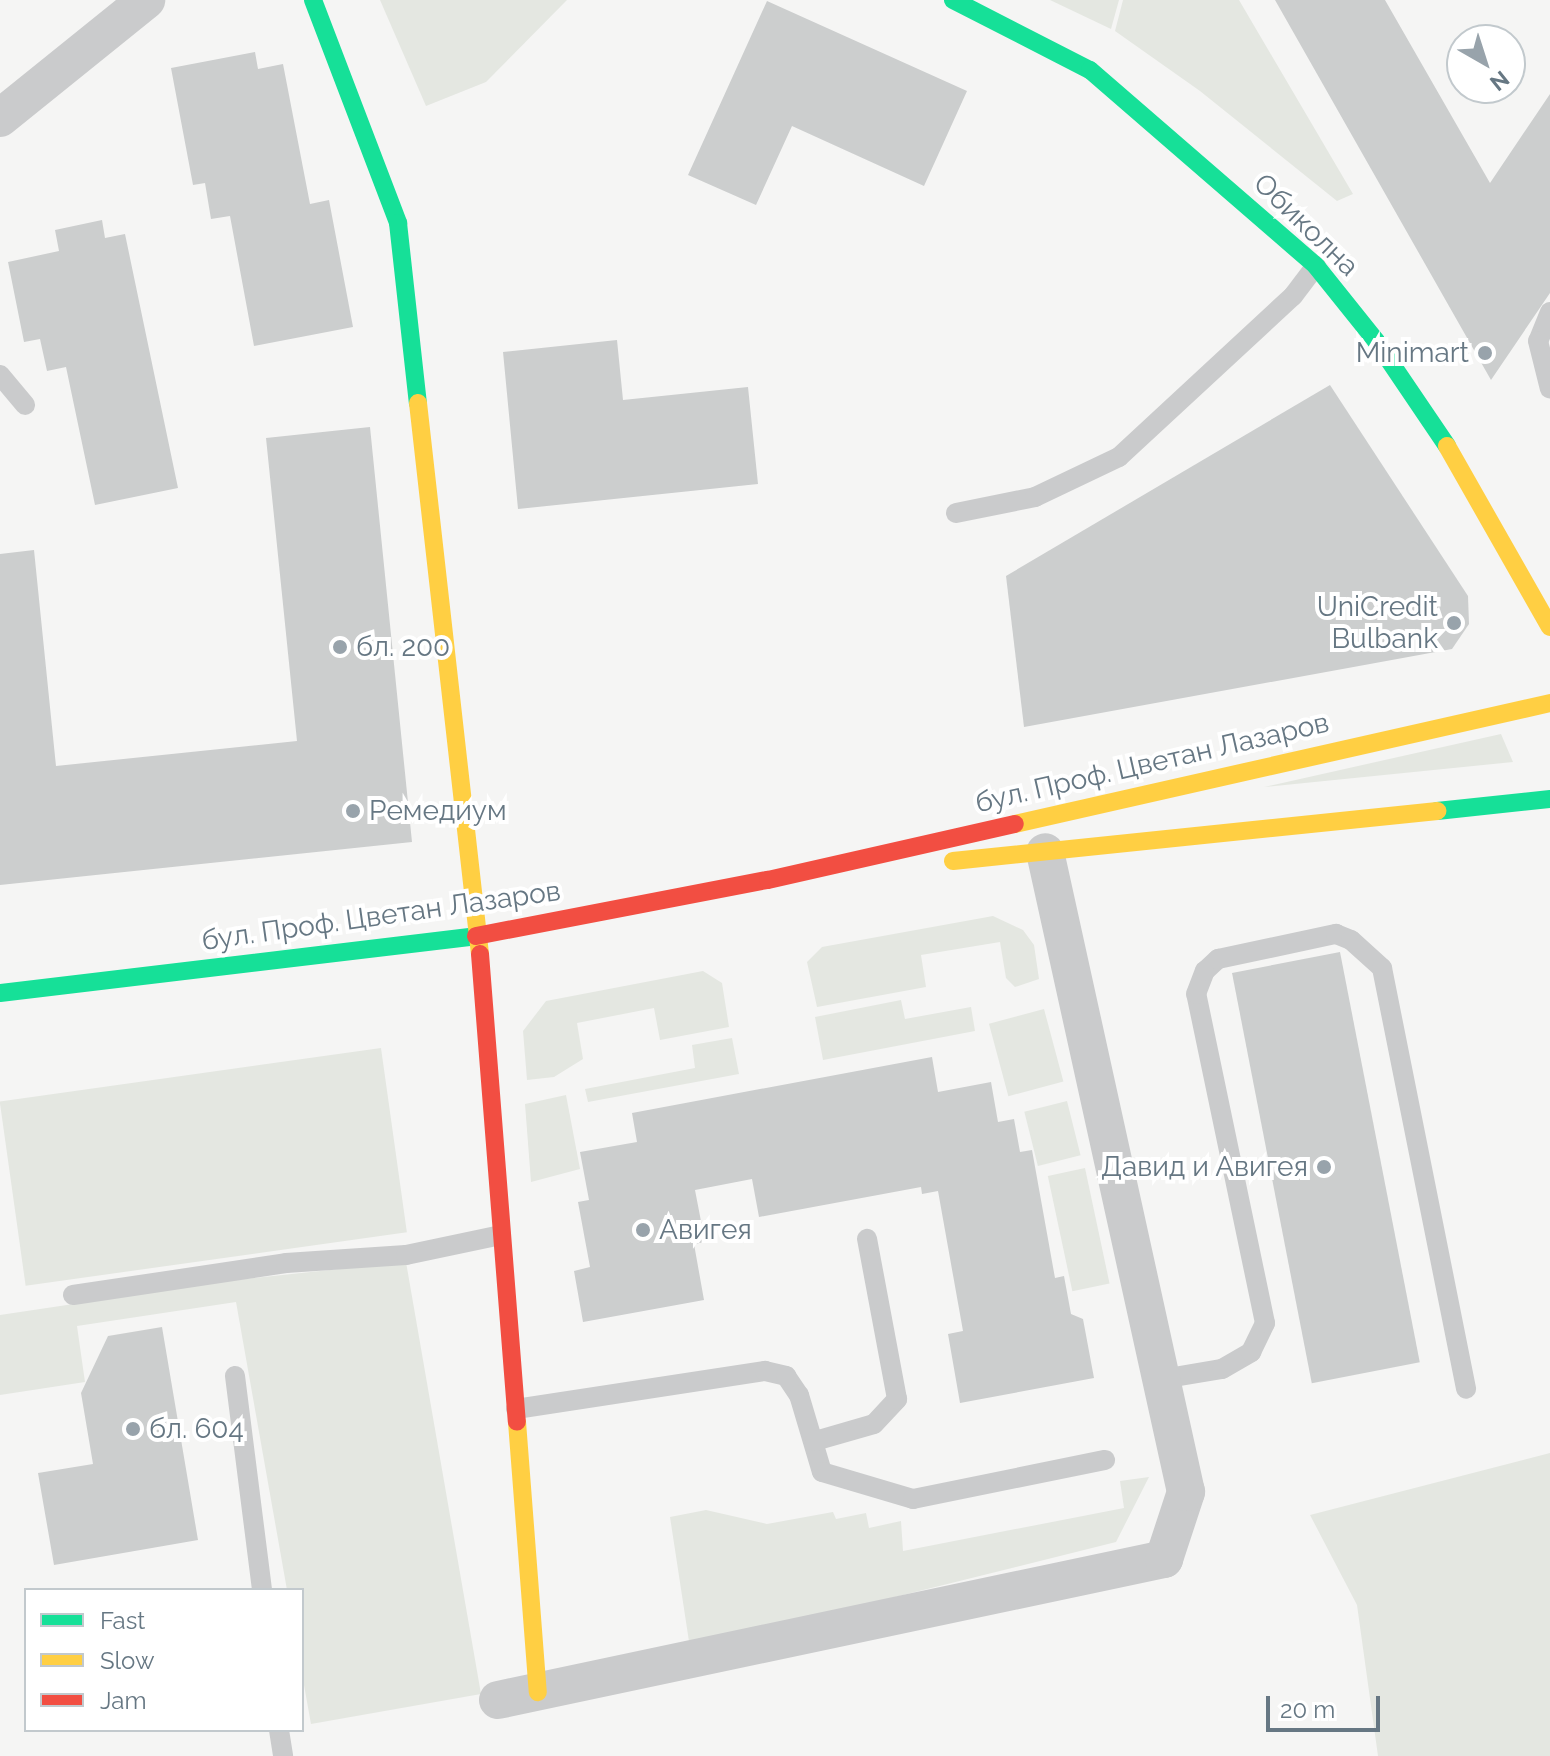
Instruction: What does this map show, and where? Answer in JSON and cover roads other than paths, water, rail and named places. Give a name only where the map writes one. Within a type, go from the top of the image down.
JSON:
[{"type":"street","points":[[0,118],[146,0]]},
{"type":"street","points":[[313,0],[398,223],[479,936],[538,1692]]},
{"type":"street","name":"Обиколна","points":[[953,0],[1090,70],[1316,266],[1376,341],[1451,452],[1550,627]]},
{"type":"street","name":"бул. Проф. Цветан Лазаров","points":[[0,993],[479,936],[768,880],[1550,703]]},
{"type":"street","name":"бул. Проф. Цветан Лазаров","points":[[768,880],[1550,799]]},
{"type":"street","points":[[498,1700],[1164,1559],[1186,1492],[1045,852]]},
{"type":"lane","points":[[956,513],[1035,497],[1119,457],[1293,296],[1316,266]]},
{"type":"lane","points":[[1550,312],[1538,341],[1550,389]]},
{"type":"lane","points":[[0,375],[25,405]]},
{"type":"lane","points":[[1162,1379],[1222,1369],[1251,1352],[1265,1323],[1196,994],[1205,971],[1218,959],[1336,934],[1351,940],[1382,968],[1466,1389]]},
{"type":"lane","points":[[73,1295],[286,1263],[406,1255],[501,1235]]},
{"type":"lane","points":[[815,1441],[874,1424],[897,1399],[867,1239]]},
{"type":"lane","points":[[516,1409],[765,1371],[786,1376],[792,1386],[815,1441],[822,1472],[913,1499],[1105,1460]]},
{"type":"lane","points":[[235,1376],[262,1588]]},
{"type":"lane","points":[[279,1732],[283,1756]]},
{"type":"place","name":"Minimart","points":[[1485,353]]},
{"type":"place","name":"UniCredit Bulbank","points":[[1454,623]]},
{"type":"place","name":"бл. 200","points":[[340,647]]},
{"type":"place","name":"Ремедиум","points":[[353,811]]},
{"type":"place","name":"Давид и Авигея","points":[[1324,1167]]},
{"type":"place","name":"Авигея","points":[[643,1230]]},
{"type":"place","name":"бл. 604","points":[[133,1429]]}]
